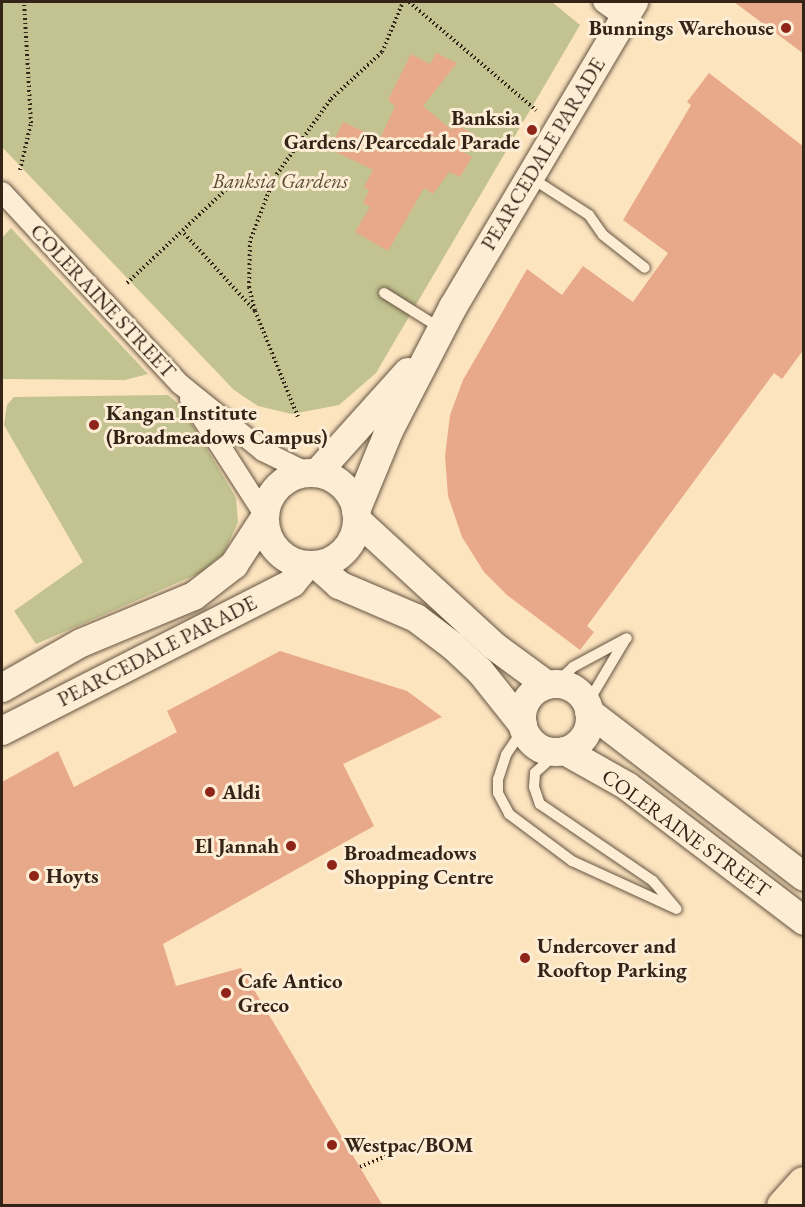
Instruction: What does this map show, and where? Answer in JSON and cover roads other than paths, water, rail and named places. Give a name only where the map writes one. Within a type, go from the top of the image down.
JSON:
[{"type":"main road","points":[[783,1206],[804,1183]]},
{"type":"street","name":"PEARCEDALE PARADE","points":[[313,473],[407,374],[444,321],[530,177],[620,6]]},
{"type":"street","name":"COLERAINE STREET","points":[[2,192],[180,384],[263,451],[313,473]]},
{"type":"street","name":"PEARCEDALE PARADE","points":[[356,515],[389,431],[444,321]]},
{"type":"street","name":"COLERAINE STREET","points":[[180,384],[264,517]]},
{"type":"street","points":[[313,473],[342,486],[356,515],[494,646],[551,685],[574,689],[588,708],[587,732],[561,752],[541,748],[480,671],[453,646],[416,618],[339,585],[312,565],[275,548],[264,517],[279,486],[313,473]]},
{"type":"street","points":[[312,565],[345,550],[356,515]]},
{"type":"street","name":"PEARCEDALE PARADE","points":[[2,688],[81,643],[194,596],[234,565],[264,517]]},
{"type":"street","name":"PEARCEDALE PARADE","points":[[2,731],[292,583],[312,565]]},
{"type":"street","points":[[523,727],[525,704],[551,685]]},
{"type":"street","name":"COLERAINE STREET","points":[[588,708],[804,877]]},
{"type":"street","name":"COLERAINE STREET","points":[[561,752],[627,786],[804,921]]},
{"type":"lane","points":[[530,177],[589,215],[603,235],[645,268]]},
{"type":"lane","points":[[384,293],[444,321]]},
{"type":"lane","points":[[551,685],[573,667],[627,638],[588,708]]},
{"type":"lane","points":[[523,727],[506,755],[497,782],[509,814],[572,861],[677,909],[653,881],[540,804],[534,787],[535,773],[561,752]]},
{"type":"place","name":"Bunnings Warehouse","points":[[786,28]]},
{"type":"place","name":"Banksia Gardens/Pearcedale Parade","points":[[532,130]]},
{"type":"place","name":"Kangan Institute (Broadmeadows Campus)","points":[[94,425]]},
{"type":"place","name":"Aldi","points":[[210,792]]},
{"type":"place","name":"El Jannah","points":[[291,846]]},
{"type":"place","name":"Broadmeadows Shopping Centre","points":[[332,865]]},
{"type":"place","name":"Hoyts","points":[[34,876]]},
{"type":"place","name":"Undercover and Rooftop Parking","points":[[525,958]]},
{"type":"place","name":"Cafe Antico Greco","points":[[226,993]]},
{"type":"place","name":"Westpac/BOM","points":[[332,1145]]},
{"type":"park label","name":"Banksia Gardens","points":[[280,181]]}]
